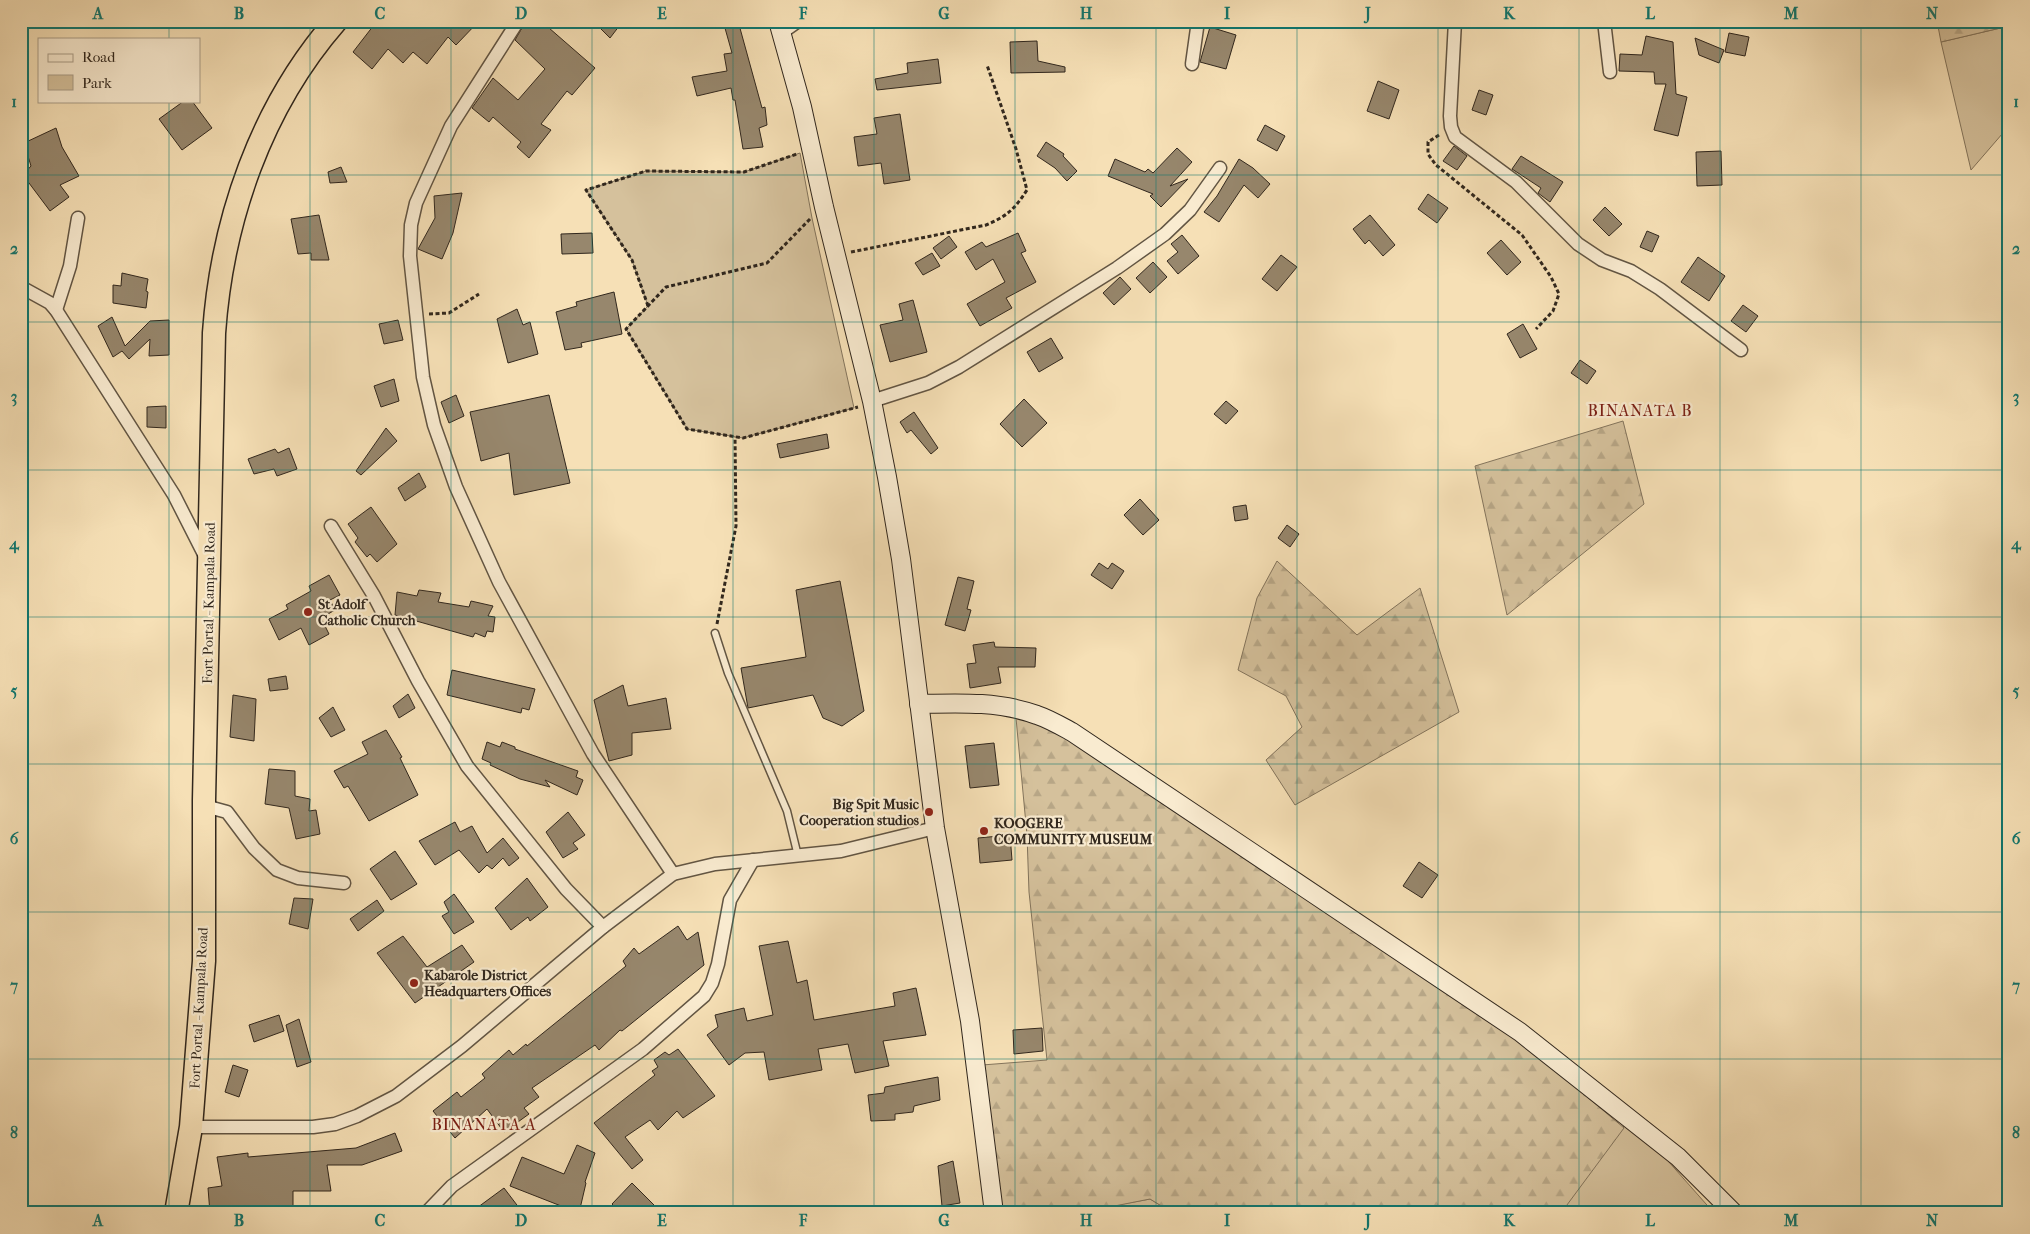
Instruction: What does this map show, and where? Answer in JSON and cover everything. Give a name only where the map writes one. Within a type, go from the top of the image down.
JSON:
[{"type":"highway","name":"Fort Portal - Kampala Road","points":[[176,1213],[191,1127],[204,961],[214,333],[217,293],[228,231],[245,176],[278,103],[321,38],[336,21]]},
{"type":"street","points":[[518,21],[451,126],[416,204],[411,225],[410,256],[423,377],[434,425],[456,487],[479,540],[543,666],[593,754],[673,874]]},
{"type":"street","points":[[798,21],[780,27],[802,107],[835,255],[872,401],[901,559],[935,828],[970,1021],[994,1213]]},
{"type":"street","points":[[1192,64],[1198,21]]},
{"type":"street","points":[[1456,21],[1451,127],[1455,137],[1516,182],[1578,244],[1602,260],[1631,271],[1660,289],[1741,350]]},
{"type":"street","points":[[1604,21],[1610,72]]},
{"type":"street","points":[[872,401],[928,383],[959,367],[1117,268],[1165,234],[1190,210],[1220,168]]},
{"type":"street","points":[[56,310],[70,266],[78,218]]},
{"type":"street","points":[[21,287],[50,303],[56,310],[174,495],[210,566]]},
{"type":"street","points":[[332,526],[374,596],[418,682],[467,766],[566,889],[604,927]]},
{"type":"street","points":[[919,704],[977,703],[1007,708],[1037,715],[1072,732],[1520,1032],[1678,1157],[1734,1213]]},
{"type":"street","points":[[205,806],[228,812],[261,856],[277,870],[298,878],[344,883]]},
{"type":"street","points":[[191,1127],[313,1127],[335,1124],[357,1116],[396,1096],[462,1046],[604,927],[673,874],[714,864],[798,857],[841,851],[935,828]]},
{"type":"street","points":[[426,1213],[452,1186],[643,1049],[704,996],[712,982],[718,964],[730,900],[753,860]]},
{"type":"lane","points":[[716,633],[731,681],[787,811],[798,857]]},
{"type":"path","points":[[835,255],[986,225],[1006,216],[1017,205],[1026,190],[1016,149],[988,65]]},
{"type":"path","points":[[1451,127],[1428,142],[1428,154],[1436,164],[1473,197],[1522,235],[1551,277],[1559,294],[1553,310],[1536,329]]},
{"type":"path","points":[[648,306],[632,260],[586,190],[646,171],[744,172],[800,153]]},
{"type":"path","points":[[824,207],[767,263],[666,287],[626,329],[687,429],[743,438],[854,408],[872,401]]},
{"type":"path","points":[[416,313],[449,313],[479,294]]},
{"type":"path","points":[[716,633],[736,526],[735,437]]},
{"type":"green space","points":[[1937,21],[2009,21],[2009,26],[1941,42]]},
{"type":"green space","points":[[2009,26],[2009,126],[1971,170],[1941,42]]},
{"type":"green space","points":[[800,153],[812,218],[854,408],[743,438],[687,429],[626,329],[648,306],[632,260],[586,190],[646,171],[744,172]]},
{"type":"green space","points":[[1623,421],[1644,504],[1507,615],[1475,466]]},
{"type":"green space","points":[[1277,561],[1357,635],[1420,588],[1459,712],[1295,805],[1266,760],[1302,727],[1286,696],[1238,670],[1257,598]]},
{"type":"green space","points":[[1016,718],[1040,719],[1484,1010],[1624,1128],[1561,1213],[1173,1213],[1150,1199],[1079,1213],[1001,1213],[982,1065],[1047,1060],[1029,892],[1027,835]]},
{"type":"green space","points":[[1630,1118],[1714,1213],[1560,1213]]},
{"type":"green space","points":[[1150,1199],[1173,1213],[1079,1213],[1079,1212]]},
{"type":"building","points":[[377,21],[479,21],[456,45],[448,37],[427,64],[413,52],[403,63],[388,49],[372,69],[353,52]]},
{"type":"building","points":[[526,21],[541,21],[595,68],[572,95],[567,91],[541,124],[551,130],[529,158],[517,147],[521,142],[493,117],[489,122],[472,108],[493,78],[518,100],[545,69],[515,40]]},
{"type":"building","points":[[593,21],[623,21],[610,38]]},
{"type":"building","points":[[723,21],[738,21],[762,108],[765,107],[767,125],[759,128],[763,147],[743,149],[735,100],[733,100],[731,88],[697,96],[692,77],[727,71],[724,54],[732,53]]},
{"type":"building","points":[[1210,27],[1236,35],[1226,69],[1200,62]]},
{"type":"building","points":[[1729,33],[1749,37],[1745,56],[1725,52]]},
{"type":"building","points":[[1646,36],[1673,42],[1676,94],[1687,97],[1678,136],[1654,130],[1666,84],[1655,84],[1654,72],[1619,71],[1620,54],[1642,55]]},
{"type":"building","points":[[1695,38],[1724,50],[1719,63],[1699,55]]},
{"type":"building","points":[[1037,41],[1038,61],[1065,67],[1065,72],[1011,73],[1010,42]]},
{"type":"building","points":[[938,59],[941,83],[877,90],[875,79],[908,73],[907,63]]},
{"type":"building","points":[[1378,81],[1399,90],[1389,119],[1367,111]]},
{"type":"building","points":[[1479,90],[1493,95],[1486,115],[1472,110]]},
{"type":"building","points":[[183,102],[193,102],[212,128],[182,150],[159,119]]},
{"type":"building","points":[[900,114],[910,180],[884,184],[881,163],[858,166],[854,137],[877,134],[874,118]]},
{"type":"building","points":[[1265,125],[1285,136],[1277,151],[1257,140]]},
{"type":"building","points":[[56,128],[62,147],[79,176],[60,185],[69,197],[50,211],[23,175],[31,166],[24,143]]},
{"type":"building","points":[[1046,142],[1064,154],[1063,156],[1077,171],[1067,181],[1055,168],[1037,156]]},
{"type":"building","points":[[1454,146],[1467,156],[1457,170],[1443,161]]},
{"type":"building","points":[[1177,148],[1192,162],[1170,186],[1188,179],[1161,207],[1150,196],[1153,194],[1108,176],[1115,159],[1145,172],[1148,169],[1153,173]]},
{"type":"building","points":[[1721,151],[1722,185],[1697,186],[1696,152]]},
{"type":"building","points":[[1521,156],[1563,182],[1550,202],[1538,193],[1541,188],[1512,169]]},
{"type":"building","points":[[1239,159],[1253,168],[1270,184],[1258,198],[1244,185],[1219,222],[1204,212],[1217,196]]},
{"type":"building","points":[[341,167],[347,182],[330,183],[328,172]]},
{"type":"building","points":[[462,193],[453,233],[442,259],[418,249],[435,218],[434,196]]},
{"type":"building","points":[[1428,194],[1448,208],[1437,223],[1418,209]]},
{"type":"building","points":[[1605,207],[1622,224],[1609,236],[1593,220]]},
{"type":"building","points":[[319,215],[329,260],[311,260],[311,253],[298,254],[291,219]]},
{"type":"building","points":[[1370,215],[1395,245],[1383,256],[1369,240],[1365,244],[1353,229]]},
{"type":"building","points":[[1647,231],[1659,236],[1652,252],[1640,247]]},
{"type":"building","points":[[592,233],[593,253],[562,254],[561,234]]},
{"type":"building","points":[[1018,233],[1026,251],[1021,253],[1036,282],[1006,298],[1012,308],[980,326],[967,304],[1005,282],[993,259],[976,270],[965,252],[982,242],[986,247]]},
{"type":"building","points":[[1182,235],[1199,256],[1178,274],[1167,261],[1178,252],[1171,244]]},
{"type":"building","points":[[949,236],[957,247],[941,259],[933,248]]},
{"type":"building","points":[[1501,240],[1521,262],[1507,275],[1487,253]]},
{"type":"building","points":[[932,253],[940,266],[923,275],[915,263]]},
{"type":"building","points":[[1281,255],[1297,267],[1277,291],[1262,279]]},
{"type":"building","points":[[1698,257],[1725,276],[1709,301],[1681,282]]},
{"type":"building","points":[[1153,262],[1167,277],[1150,293],[1136,278]]},
{"type":"building","points":[[122,273],[148,279],[146,308],[113,303],[113,285],[121,286]]},
{"type":"building","points":[[1120,277],[1131,289],[1114,305],[1103,293]]},
{"type":"building","points":[[614,292],[622,334],[581,343],[582,347],[565,350],[556,312],[577,306],[576,302]]},
{"type":"building","points":[[913,300],[927,352],[890,362],[880,325],[903,320],[899,304]]},
{"type":"building","points":[[1743,305],[1758,316],[1746,332],[1731,321]]},
{"type":"building","points":[[517,309],[523,325],[530,322],[538,354],[508,363],[497,319]]},
{"type":"building","points":[[112,317],[125,346],[150,321],[169,320],[169,355],[149,356],[150,339],[129,359],[122,351],[113,357],[98,326]]},
{"type":"building","points":[[398,320],[403,340],[384,344],[379,324]]},
{"type":"building","points":[[1523,324],[1537,349],[1520,358],[1507,334]]},
{"type":"building","points":[[1051,338],[1063,358],[1039,372],[1027,352]]},
{"type":"building","points":[[1580,360],[1596,371],[1587,384],[1571,373]]},
{"type":"building","points":[[394,379],[399,401],[381,407],[374,386]]},
{"type":"building","points":[[456,395],[464,416],[449,423],[441,402]]},
{"type":"building","points":[[549,395],[570,483],[514,495],[509,453],[481,461],[470,412]]},
{"type":"building","points":[[1024,399],[1047,423],[1022,447],[1000,424]]},
{"type":"building","points":[[1226,401],[1238,411],[1226,424],[1214,414]]},
{"type":"building","points":[[166,406],[166,428],[147,427],[147,407]]},
{"type":"building","points":[[914,412],[938,448],[931,454],[911,430],[907,433],[900,422]]},
{"type":"building","points":[[386,428],[397,441],[361,475],[356,471]]},
{"type":"building","points":[[827,434],[829,448],[780,458],[777,444]]},
{"type":"building","points":[[289,448],[297,469],[277,476],[274,469],[254,474],[248,459],[275,449],[278,453]]},
{"type":"building","points":[[419,473],[426,487],[405,501],[398,488]]},
{"type":"building","points":[[1140,499],[1159,520],[1143,535],[1124,515]]},
{"type":"building","points":[[1246,505],[1248,519],[1235,521],[1233,507]]},
{"type":"building","points":[[371,507],[397,544],[377,562],[370,554],[367,557],[355,542],[358,538],[348,524]]},
{"type":"building","points":[[1287,525],[1299,534],[1290,547],[1278,538]]},
{"type":"building","points":[[1099,563],[1108,569],[1112,563],[1124,571],[1112,589],[1091,575]]},
{"type":"building","points":[[329,575],[340,595],[330,600],[335,610],[321,618],[329,634],[309,645],[301,628],[279,640],[269,619],[288,609],[286,605],[311,591],[309,586]]},
{"type":"building","points":[[958,577],[974,581],[967,609],[971,610],[965,631],[945,625]]},
{"type":"building","points":[[840,581],[864,711],[842,726],[823,718],[813,695],[748,708],[741,668],[806,657],[796,590]]},
{"type":"building","points":[[419,590],[441,593],[438,602],[469,607],[471,601],[493,606],[488,616],[495,617],[493,632],[487,631],[485,637],[475,633],[473,637],[395,615],[397,592],[417,596]]},
{"type":"building","points":[[994,642],[995,647],[1036,648],[1035,667],[998,667],[1001,683],[970,688],[967,664],[976,663],[973,645]]},
{"type":"building","points":[[452,670],[535,689],[529,710],[522,708],[521,713],[447,695]]},
{"type":"building","points":[[286,676],[288,689],[270,691],[268,679]]},
{"type":"building","points":[[623,685],[628,706],[666,698],[671,729],[632,733],[632,755],[609,761],[594,700]]},
{"type":"building","points":[[408,694],[415,708],[399,718],[393,706]]},
{"type":"building","points":[[233,695],[256,699],[254,741],[230,737]]},
{"type":"building","points":[[333,707],[345,730],[331,737],[319,718]]},
{"type":"building","points":[[386,730],[402,757],[400,758],[418,795],[369,821],[348,786],[344,788],[334,771],[368,754],[362,742]]},
{"type":"building","points":[[487,742],[500,747],[502,742],[515,747],[515,749],[578,771],[576,777],[583,780],[577,795],[545,780],[550,787],[520,779],[490,765],[491,763],[482,759]]},
{"type":"building","points":[[994,743],[999,785],[970,788],[965,746]]},
{"type":"building","points":[[269,769],[295,771],[295,796],[310,799],[309,811],[316,810],[320,834],[296,839],[289,808],[265,804]]},
{"type":"building","points":[[568,812],[585,835],[573,843],[578,849],[563,858],[546,832]]},
{"type":"building","points":[[455,822],[460,832],[472,826],[487,853],[503,838],[519,858],[509,866],[503,858],[492,869],[487,865],[479,873],[459,850],[435,865],[419,841]]},
{"type":"building","points":[[1010,835],[1012,860],[980,863],[978,838]]},
{"type":"building","points":[[395,851],[417,884],[391,900],[370,869]]},
{"type":"building","points":[[1419,862],[1438,875],[1422,898],[1403,886]]},
{"type":"building","points":[[527,878],[548,907],[530,921],[528,917],[511,930],[495,908]]},
{"type":"building","points":[[454,894],[474,922],[454,934],[442,916],[449,912],[444,902]]},
{"type":"building","points":[[294,898],[313,899],[308,929],[289,924]]},
{"type":"building","points":[[377,900],[384,911],[358,931],[350,919]]},
{"type":"building","points":[[678,926],[687,940],[698,932],[704,965],[622,1031],[620,1030],[599,1050],[595,1045],[532,1088],[539,1097],[524,1108],[529,1114],[504,1132],[487,1109],[455,1138],[433,1111],[457,1092],[461,1097],[485,1078],[482,1074],[509,1050],[513,1055],[526,1044],[527,1046],[626,966],[623,961],[634,948],[639,954]]},
{"type":"building","points":[[403,936],[427,967],[462,945],[474,962],[415,1003],[377,953]]},
{"type":"building","points":[[788,941],[797,983],[807,980],[814,1020],[895,1006],[893,993],[916,988],[926,1035],[883,1041],[889,1066],[855,1073],[848,1044],[818,1049],[822,1070],[769,1080],[764,1052],[745,1053],[729,1065],[707,1035],[718,1027],[715,1015],[744,1008],[747,1021],[773,1015],[759,946]]},
{"type":"building","points":[[279,1015],[284,1031],[254,1042],[249,1025]]},
{"type":"building","points":[[299,1019],[311,1062],[297,1067],[286,1025]]},
{"type":"building","points":[[1042,1028],[1043,1051],[1014,1054],[1013,1030]]},
{"type":"building","points":[[678,1049],[715,1096],[683,1118],[677,1111],[658,1130],[650,1120],[625,1137],[643,1160],[632,1169],[594,1123],[655,1075],[652,1071],[658,1067],[654,1060],[665,1052],[669,1055]]},
{"type":"building","points":[[233,1065],[248,1070],[239,1097],[225,1092]]},
{"type":"building","points":[[938,1077],[940,1100],[914,1106],[913,1112],[895,1114],[895,1120],[871,1121],[868,1095],[884,1093],[885,1087]]},
{"type":"building","points":[[395,1133],[402,1151],[362,1165],[327,1165],[331,1191],[293,1191],[293,1213],[210,1213],[208,1188],[222,1186],[217,1157],[248,1153],[248,1157],[356,1148]]},
{"type":"building","points":[[577,1145],[595,1153],[585,1182],[579,1213],[510,1186],[522,1157],[564,1174]]},
{"type":"building","points":[[953,1161],[960,1203],[942,1206],[938,1166]]},
{"type":"building","points":[[632,1183],[662,1213],[621,1213],[612,1204]]},
{"type":"building","points":[[504,1188],[523,1213],[470,1213]]},
{"type":"place","name":"St Adolf Catholic Church","points":[[308,612]]},
{"type":"place","name":"Big Spit Music Cooperation studios","points":[[929,812]]},
{"type":"place","name":"KOOGERE COMMUNITY MUSEUM","points":[[984,831]]},
{"type":"place","name":"Kabarole District Headquarters Offices","points":[[414,983]]},
{"type":"district","name":"BINANATA B","points":[[1640,410]]},
{"type":"district","name":"BINANATA A","points":[[484,1124]]}]
